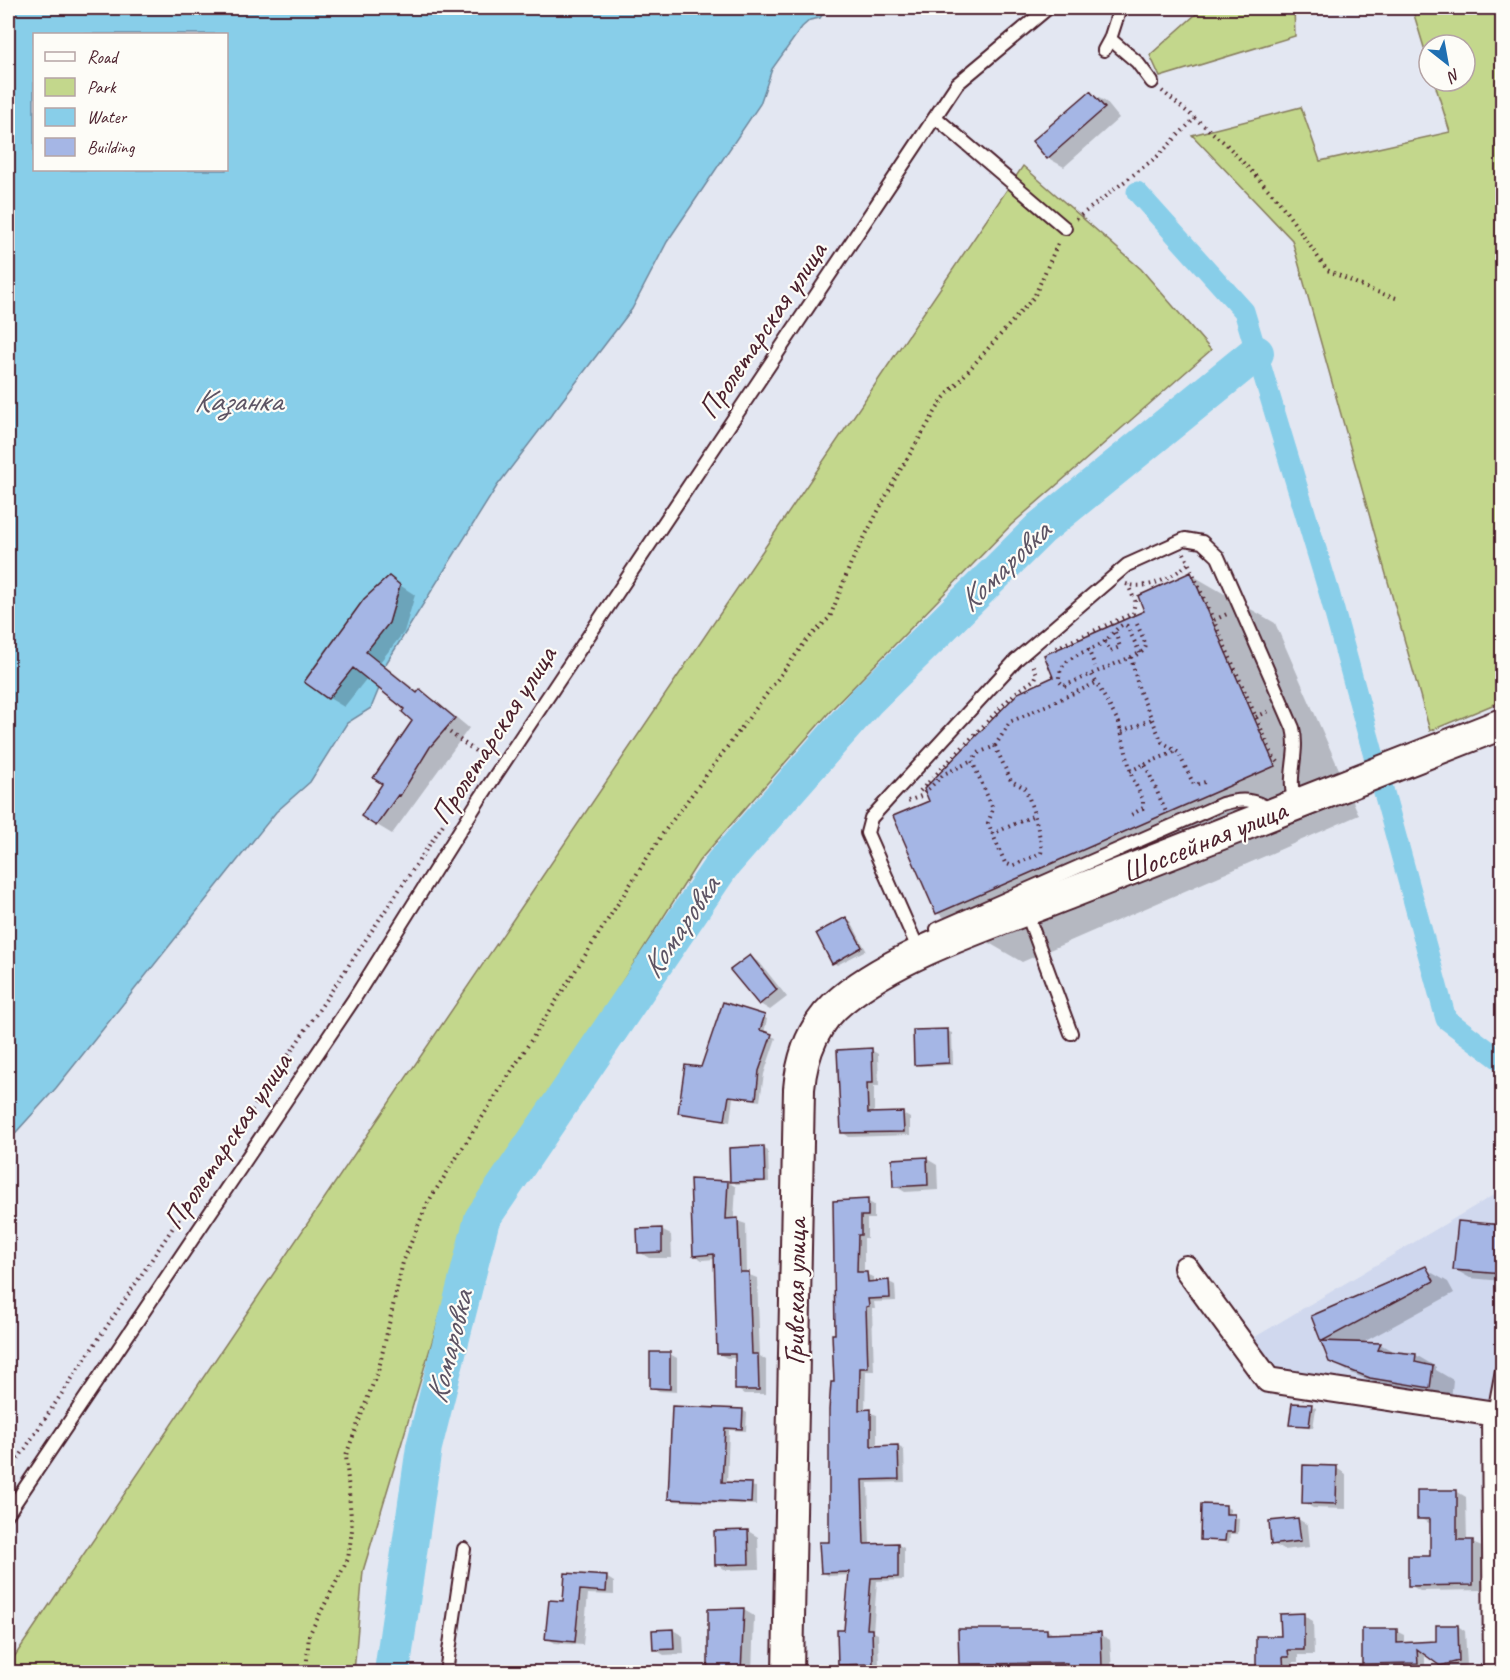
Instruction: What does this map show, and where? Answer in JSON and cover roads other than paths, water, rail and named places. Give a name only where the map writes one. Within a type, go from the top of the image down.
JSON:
[{"type":"street","name":"Шоссейная улица","points":[[914,952],[1026,911],[1503,724]]},
{"type":"street","name":"Гривская улица","points":[[788,1672],[800,1076],[812,1036],[830,1012],[857,988],[914,952]]},
{"type":"street","points":[[1186,1268],[1268,1380],[1498,1414],[1496,1672]]},
{"type":"lane","name":"Пролетарская улица","points":[[8,1513],[354,999],[485,791],[957,84],[1048,8]]},
{"type":"lane","points":[[1104,50],[1120,8]]},
{"type":"lane","points":[[1110,39],[1137,62],[1152,82]]},
{"type":"lane","points":[[935,117],[1065,228]]},
{"type":"lane","points":[[1185,539],[1202,542],[1218,557],[1294,732],[1291,790],[1285,808],[1246,800],[1222,804],[914,952],[867,833],[869,821],[1029,655],[1127,565],[1185,539]]},
{"type":"lane","points":[[1026,911],[1071,1033]]},
{"type":"lane","points":[[1498,1414],[1503,1370]]},
{"type":"lane","points":[[446,1672],[464,1550]]},
{"type":"water","name":"Казанка","points":[[8,8],[827,8],[820,18],[810,20],[802,27],[772,69],[760,104],[667,242],[632,309],[497,486],[382,670],[382,681],[371,708],[347,723],[310,782],[276,812],[56,1088],[8,1141]],"holes":[[[389,576],[400,585],[389,623],[327,699],[304,681],[364,599]]]},
{"type":"waterway","points":[[1137,192],[1244,311],[1329,592],[1446,1019],[1502,1061]]},
{"type":"waterway","name":"Комаровка","points":[[392,1672],[424,1447],[482,1219],[722,865],[866,701],[1041,528],[1256,353]]}]
